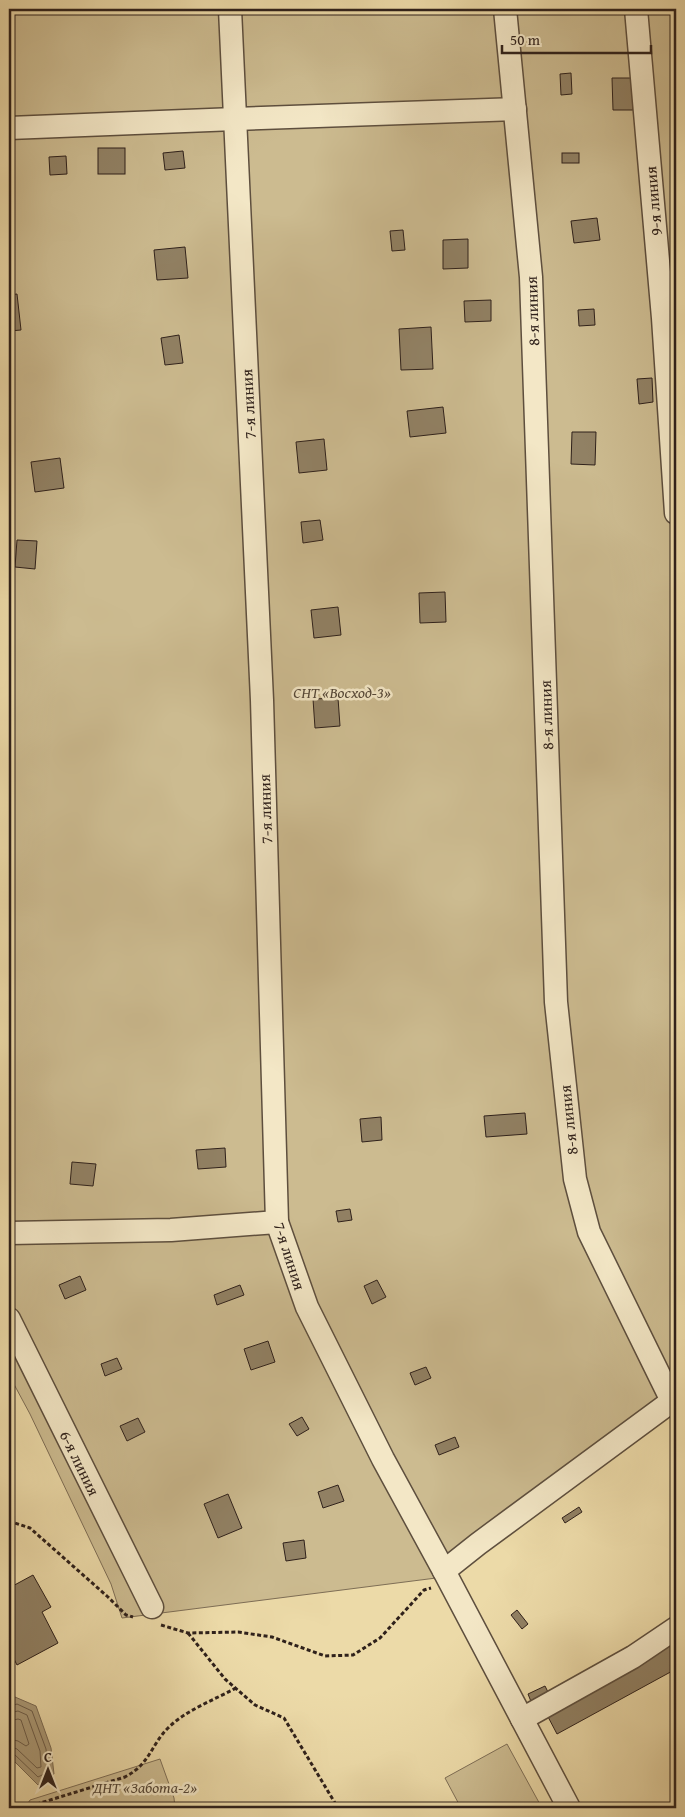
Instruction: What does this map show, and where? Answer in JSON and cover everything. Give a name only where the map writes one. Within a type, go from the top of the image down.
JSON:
[{"type":"street","name":"7-я линия","points":[[230,9],[262,690],[277,1222],[307,1307],[382,1459],[448,1577],[569,1808]]},
{"type":"street","name":"8-я линия","points":[[505,9],[532,277],[556,1002],[575,1179],[590,1232],[674,1400]]},
{"type":"street","name":"9-я линия","points":[[636,9],[662,308],[676,513]]},
{"type":"street","points":[[9,128],[514,109]]},
{"type":"street","points":[[9,1232],[171,1230],[277,1222]]},
{"type":"street","name":"6-я линия","points":[[9,1319],[146,1616]]},
{"type":"street","points":[[448,1577],[478,1544],[674,1400]]},
{"type":"street","points":[[522,1719],[633,1657],[676,1628]]},
{"type":"path","points":[[9,1521],[30,1528],[126,1615],[146,1616],[188,1633],[238,1632],[272,1637],[326,1656],[353,1655],[380,1638],[424,1590],[448,1577]]},
{"type":"path","points":[[188,1633],[225,1678],[255,1705],[284,1718],[338,1808]]},
{"type":"path","points":[[24,1808],[125,1777],[137,1770],[168,1728],[187,1714],[236,1688]]},
{"type":"green space","name":"СНТ «Восход-3»","points":[[9,9],[676,9],[676,1409],[444,1577],[122,1618],[111,1584],[30,1414],[9,1375]]},
{"type":"green space","points":[[507,1744],[542,1808],[461,1808],[445,1778]]},
{"type":"green space","name":"ДНТ «Забота-2»","points":[[160,1759],[174,1798],[175,1808],[25,1808],[30,1800]]},
{"type":"water","points":[[15,1697],[36,1706],[51,1748],[54,1774],[38,1785],[9,1756],[9,1703]]},
{"type":"building","points":[[571,73],[572,94],[561,95],[560,74]]},
{"type":"building","points":[[612,78],[633,78],[633,110],[613,110]]},
{"type":"building","points":[[98,148],[125,148],[125,174],[98,174]]},
{"type":"building","points":[[183,151],[185,168],[165,170],[163,153]]},
{"type":"building","points":[[562,153],[579,153],[579,163],[562,163]]},
{"type":"building","points":[[66,156],[67,174],[50,175],[49,157]]},
{"type":"building","points":[[597,218],[600,240],[574,243],[571,221]]},
{"type":"building","points":[[403,230],[405,250],[392,251],[390,231]]},
{"type":"building","points":[[468,239],[468,268],[443,269],[443,240]]},
{"type":"building","points":[[185,247],[188,278],[157,280],[154,250]]},
{"type":"building","points":[[17,294],[21,330],[9,331],[9,295]]},
{"type":"building","points":[[491,300],[491,321],[465,322],[464,301]]},
{"type":"building","points":[[594,309],[595,325],[579,326],[578,310]]},
{"type":"building","points":[[431,327],[433,369],[401,370],[399,329]]},
{"type":"building","points":[[179,335],[183,363],[165,365],[161,338]]},
{"type":"building","points":[[652,378],[653,402],[639,404],[637,379]]},
{"type":"building","points":[[443,407],[446,433],[410,437],[407,411]]},
{"type":"building","points":[[572,432],[596,432],[595,465],[571,464]]},
{"type":"building","points":[[324,439],[327,470],[299,473],[296,442]]},
{"type":"building","points":[[60,458],[64,488],[35,492],[31,462]]},
{"type":"building","points":[[320,520],[323,540],[303,543],[301,522]]},
{"type":"building","points":[[17,540],[37,541],[35,569],[15,567]]},
{"type":"building","points":[[445,592],[446,622],[420,623],[419,593]]},
{"type":"building","points":[[338,607],[341,635],[314,638],[311,610]]},
{"type":"building","points":[[338,698],[340,726],[315,728],[313,699]]},
{"type":"building","points":[[525,1113],[527,1134],[486,1137],[484,1116]]},
{"type":"building","points":[[381,1117],[382,1140],[362,1142],[360,1119]]},
{"type":"building","points":[[225,1148],[226,1167],[198,1169],[196,1150]]},
{"type":"building","points":[[72,1162],[96,1164],[93,1186],[70,1184]]},
{"type":"building","points":[[350,1209],[352,1220],[338,1222],[336,1211]]},
{"type":"building","points":[[80,1276],[86,1290],[65,1299],[59,1285]]},
{"type":"building","points":[[377,1280],[386,1297],[372,1304],[364,1286]]},
{"type":"building","points":[[240,1285],[244,1295],[217,1305],[214,1295]]},
{"type":"building","points":[[268,1341],[275,1362],[251,1370],[244,1349]]},
{"type":"building","points":[[117,1358],[122,1369],[105,1376],[101,1364]]},
{"type":"building","points":[[426,1367],[431,1378],[415,1385],[410,1373]]},
{"type":"building","points":[[302,1417],[309,1429],[297,1436],[289,1424]]},
{"type":"building","points":[[138,1418],[145,1432],[127,1441],[120,1426]]},
{"type":"building","points":[[455,1437],[459,1447],[439,1455],[435,1445]]},
{"type":"building","points":[[338,1485],[344,1501],[323,1508],[318,1492]]},
{"type":"building","points":[[228,1494],[242,1528],[218,1538],[204,1504]]},
{"type":"building","points":[[579,1507],[582,1512],[565,1523],[562,1518]]},
{"type":"building","points":[[304,1540],[306,1558],[286,1561],[283,1543]]},
{"type":"building","points":[[33,1575],[51,1607],[42,1612],[58,1643],[17,1665],[9,1649],[9,1588]]},
{"type":"building","points":[[517,1610],[528,1624],[522,1629],[511,1615]]},
{"type":"building","points":[[676,1641],[676,1669],[557,1734],[546,1713]]},
{"type":"building","points":[[545,1686],[550,1696],[532,1704],[528,1694]]}]
